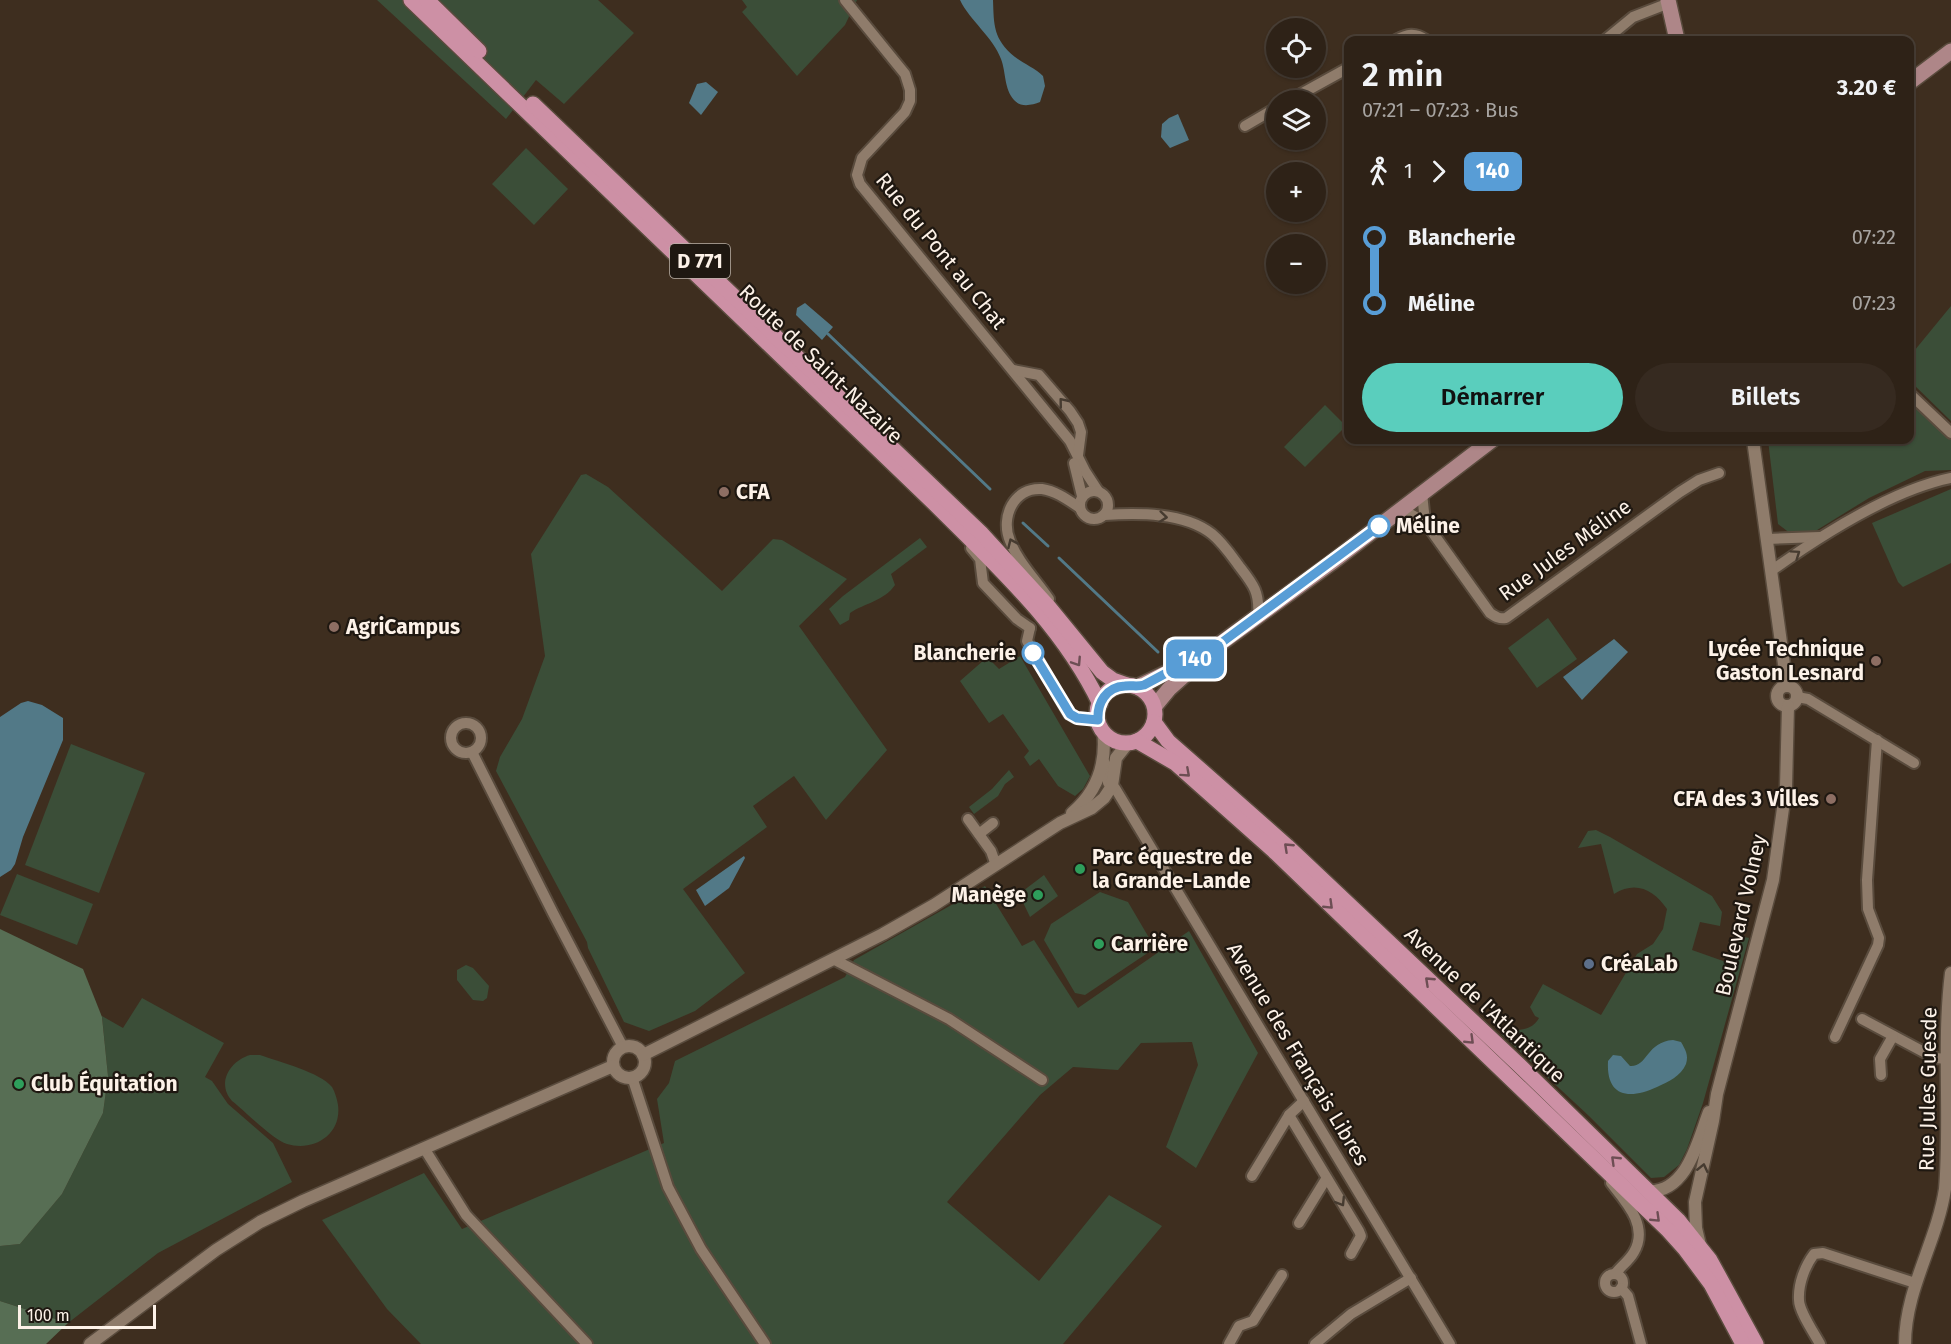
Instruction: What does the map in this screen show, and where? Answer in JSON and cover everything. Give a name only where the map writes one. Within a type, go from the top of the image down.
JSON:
[{"type":"main road","name":"Route de Saint-Nazaire","points":[[411,0],[938,506],[998,567],[1049,624],[1089,680],[1100,704]]},
{"type":"main road","name":"Route de Saint-Nazaire","points":[[427,0],[982,534],[1102,672],[1113,680],[1132,686]]},
{"type":"main road","points":[[1669,1],[1676,36]]},
{"type":"main road","points":[[1914,79],[1951,51]]},
{"type":"main road","points":[[1132,686],[1150,698],[1155,706],[1154,722],[1144,736],[1133,742],[1115,740],[1101,725],[1100,704],[1111,690],[1132,686],[1198,658],[1217,646],[1487,444]]},
{"type":"main road","points":[[1155,706],[1169,689],[1217,646]]},
{"type":"main road","name":"Avenue de l'Atlantique","points":[[1154,722],[1168,741],[1287,846],[1519,1065],[1678,1220],[1700,1246],[1721,1278],[1756,1344]]},
{"type":"main road","name":"Avenue de l'Atlantique","points":[[1133,742],[1175,763],[1274,851],[1584,1147],[1685,1249],[1711,1284],[1743,1344]]},
{"type":"street","name":"Rue du Pont au Chat","points":[[845,0],[905,74],[910,90],[910,101],[904,112],[862,158],[856,175],[860,184],[1064,434]]},
{"type":"street","points":[[1610,36],[1633,18],[1669,1]]},
{"type":"street","points":[[1308,90],[1344,70]]},
{"type":"street","points":[[1245,126],[1266,114]]},
{"type":"street","points":[[1013,370],[1039,375],[1070,411],[1081,432],[1078,455]]},
{"type":"street","points":[[1914,398],[1951,433]]},
{"type":"street","points":[[1064,434],[1098,491],[1107,498],[1108,504],[1104,515]]},
{"type":"street","points":[[1064,434],[1078,473],[1082,496],[1080,508]]},
{"type":"street","name":"Boulevard Volney","points":[[1700,1246],[1696,1228],[1695,1202],[1717,1094],[1773,880],[1786,787],[1792,701],[1781,705],[1776,696],[1779,689],[1787,686],[1754,444]]},
{"type":"street","name":"Rue Jules Méline","points":[[1401,509],[1425,522],[1490,613],[1496,617],[1506,618],[1680,492],[1699,480],[1719,473]]},
{"type":"street","points":[[1771,571],[1820,537],[1916,488],[1951,478]]},
{"type":"street","points":[[1080,644],[1010,541],[1006,524],[1008,509],[1024,492],[1044,489],[1056,493],[1080,508],[1088,518],[1094,519],[1104,515],[1172,518],[1201,527],[1223,544],[1257,593],[1258,616]]},
{"type":"street","points":[[1082,496],[1093,490],[1098,491]]},
{"type":"street","points":[[1422,493],[1425,522]]},
{"type":"street","points":[[938,506],[980,559],[983,583],[1017,620],[1030,628],[1049,624]]},
{"type":"street","points":[[1767,540],[1820,537]]},
{"type":"street","points":[[1030,628],[1027,641],[1070,714],[1101,725],[1103,760],[1096,785],[1089,796],[1060,824]]},
{"type":"street","points":[[1787,686],[1795,690],[1792,701],[1808,699],[1914,763]]},
{"type":"street","points":[[1835,1037],[1878,945],[1879,938],[1868,909],[1867,880],[1877,740]]},
{"type":"street","points":[[643,1056],[934,905],[1060,824],[1092,808],[1104,798],[1112,786],[1116,758],[1133,742]]},
{"type":"street","points":[[472,752],[547,903],[623,1047]]},
{"type":"street","name":"Avenue des Français Libres","points":[[1103,760],[1107,766],[1108,783],[1112,786],[1328,1137],[1450,1344]]},
{"type":"street","points":[[968,819],[991,851],[996,865]]},
{"type":"street","points":[[979,834],[993,823]]},
{"type":"street","points":[[833,959],[949,1019],[1042,1080]]},
{"type":"street","name":"Rue Jules Guesde","points":[[1905,1344],[1905,1327],[1915,1284],[1944,1192],[1951,1131],[1948,1059],[1951,973]]},
{"type":"street","points":[[1862,1019],[1935,1058],[1948,1059]]},
{"type":"street","points":[[1881,1075],[1880,1059],[1893,1036]]},
{"type":"street","points":[[623,1047],[637,1048],[643,1056],[643,1069],[632,1077],[622,1076],[613,1066],[613,1057],[623,1047]]},
{"type":"street","points":[[90,1344],[216,1250],[260,1222],[303,1201],[613,1066]]},
{"type":"street","points":[[632,1077],[668,1187],[701,1249],[765,1344]]},
{"type":"street","name":"Boulevard Volney","points":[[1647,1191],[1656,1192],[1669,1185],[1687,1166],[1717,1094]]},
{"type":"street","points":[[1252,1176],[1289,1115],[1304,1101]]},
{"type":"street","points":[[1289,1115],[1359,1231],[1361,1236],[1352,1254]]},
{"type":"street","points":[[1584,1147],[1635,1213],[1638,1241],[1635,1250],[1616,1274],[1622,1280],[1621,1288],[1628,1296],[1641,1344]]},
{"type":"street","points":[[424,1148],[466,1215],[587,1344]]},
{"type":"street","points":[[1299,1223],[1326,1179]]},
{"type":"street","points":[[1359,1231],[1377,1222]]},
{"type":"street","points":[[1820,1344],[1798,1301],[1802,1277],[1808,1261],[1814,1254],[1822,1253],[1915,1284]]},
{"type":"street","points":[[1229,1344],[1239,1326],[1253,1321],[1281,1275]]},
{"type":"street","points":[[1322,1342],[1351,1314],[1411,1278]]},
{"type":"green space","points":[[377,0],[598,0],[634,33],[564,104],[536,80],[506,119]]},
{"type":"green space","points":[[742,0],[857,0],[845,25],[797,76],[742,12],[747,7]]},
{"type":"green space","points":[[526,148],[568,189],[534,225],[492,184]]},
{"type":"green space","points":[[1951,306],[1951,421],[1914,385],[1914,351]]},
{"type":"green space","points":[[1914,403],[1951,439],[1951,470],[1925,471],[1869,498],[1809,535],[1791,534],[1778,524],[1768,444],[1914,444]]},
{"type":"green space","points":[[1325,405],[1344,424],[1344,428],[1305,467],[1284,447]]},
{"type":"green space","points":[[586,474],[608,487],[722,591],[773,539],[782,540],[847,579],[799,626],[887,750],[826,820],[794,776],[753,806],[767,827],[683,889],[745,973],[695,1011],[649,1031],[624,1022],[587,942],[496,771],[500,757],[522,719],[545,656],[531,554],[581,475]]},
{"type":"green space","points":[[1951,489],[1951,563],[1903,587],[1898,582],[1872,523]]},
{"type":"green space","points":[[920,538],[927,547],[891,574],[895,585],[891,590],[850,613],[849,620],[840,625],[829,609]]},
{"type":"green space","points":[[1548,618],[1577,659],[1537,688],[1508,648]]},
{"type":"green space","points":[[1020,656],[1090,776],[1083,789],[1075,796],[1058,786],[1039,759],[1030,766],[1024,757],[1029,751],[1003,714],[989,723],[960,681],[984,660],[991,661],[999,669]]},
{"type":"green space","points":[[71,744],[145,773],[99,893],[25,865]]},
{"type":"green space","points":[[1009,770],[1014,777],[1005,784],[998,796],[974,814],[969,807],[992,789]]},
{"type":"green space","points":[[1596,830],[1712,896],[1722,912],[1720,926],[1700,922],[1692,950],[1726,962],[1735,935],[1749,938],[1703,1103],[1687,1149],[1679,1165],[1664,1177],[1651,1178],[1501,1034],[1527,1028],[1535,1023],[1539,1018],[1535,1016],[1530,1007],[1543,984],[1601,1015],[1637,954],[1653,944],[1663,929],[1667,909],[1662,902],[1644,889],[1630,888],[1614,894],[1601,844],[1578,848],[1588,831]]},
{"type":"green space","points":[[17,874],[93,904],[77,945],[0,915]]},
{"type":"green space","name":"Manège","points":[[1044,875],[1058,896],[1030,917],[1019,894]]},
{"type":"green space","points":[[985,886],[1022,946],[1034,940],[1078,1008],[1189,931],[1258,1053],[1196,1168],[1166,1147],[1198,1065],[1192,1042],[1141,1043],[1118,1070],[1073,1067],[1040,1095],[947,1202],[1039,1281],[1109,1195],[1162,1226],[1063,1344],[421,1344],[387,1309],[322,1220],[424,1173],[462,1229],[664,1143],[657,1099],[669,1083],[675,1061],[845,977],[854,960]]},
{"type":"green space","name":"Carrière","points":[[1100,892],[1128,902],[1155,948],[1085,995],[1075,993],[1044,940],[1051,924]]},
{"type":"green space","points":[[0,929],[83,969],[102,1017],[108,1076],[103,1113],[62,1194],[20,1244],[0,1246]]},
{"type":"green space","points":[[466,965],[473,968],[489,986],[487,998],[483,1001],[473,1000],[457,980],[457,970]]},
{"type":"green space","points":[[142,998],[224,1043],[205,1077],[212,1081],[228,1104],[273,1143],[292,1182],[158,1253],[68,1323],[0,1301],[0,1246],[20,1244],[62,1194],[103,1113],[108,1076],[102,1016],[123,1028]]},
{"type":"green space","points":[[250,1055],[260,1055],[299,1068],[332,1087],[338,1103],[338,1116],[335,1125],[324,1139],[306,1146],[287,1144],[267,1131],[232,1101],[227,1094],[225,1080],[231,1067]]},
{"type":"green space","points":[[0,1301],[68,1323],[46,1344],[0,1344]]},
{"type":"water","points":[[960,0],[993,0],[996,31],[1002,44],[1015,57],[1043,76],[1045,86],[1040,102],[1023,105],[1014,100],[1008,91],[1003,64],[997,51]]},
{"type":"water","points":[[706,82],[718,92],[701,115],[689,103],[697,84]]},
{"type":"water","points":[[1178,114],[1189,140],[1170,148],[1161,137],[1162,124]]},
{"type":"water","points":[[805,303],[833,327],[822,340],[796,315],[797,308]]},
{"type":"water","points":[[1614,639],[1628,652],[1582,700],[1563,677]]},
{"type":"water","points":[[28,701],[42,705],[63,718],[63,740],[23,837],[15,864],[11,870],[0,877],[0,717]]},
{"type":"water","points":[[744,856],[729,888],[705,906],[696,890]]},
{"type":"water","points":[[1673,1040],[1681,1042],[1687,1055],[1686,1064],[1678,1075],[1647,1091],[1629,1094],[1615,1088],[1608,1073],[1608,1061],[1613,1055],[1621,1056],[1630,1066],[1636,1065],[1641,1063],[1657,1045]]},
{"type":"waterway","points":[[828,334],[990,489]]},
{"type":"waterway","points":[[1023,523],[1048,546]]},
{"type":"waterway","points":[[1059,558],[1158,652]]},
{"type":"bus line","name":"140","points":[[1033,653],[1070,714],[1077,718],[1098,720],[1100,704],[1111,690],[1119,686],[1144,685],[1198,658],[1379,526]]},
{"type":"place","name":"CFA","points":[[724,492]]},
{"type":"place","name":"Méline","points":[[1379,526]]},
{"type":"place","name":"AgriCampus","points":[[334,627]]},
{"type":"place","name":"Blancherie","points":[[1033,653]]},
{"type":"place","name":"Lycée Technique Gaston Lesnard","points":[[1876,661]]},
{"type":"place","name":"CFA des 3 Villes","points":[[1831,799]]},
{"type":"place","name":"Parc équestre de la Grande-Lande","points":[[1080,869]]},
{"type":"place","name":"Manège","points":[[1038,895]]},
{"type":"place","name":"Carrière","points":[[1099,944]]},
{"type":"place","name":"CréaLab","points":[[1589,964]]},
{"type":"place","name":"Club Équitation","points":[[19,1084]]}]
